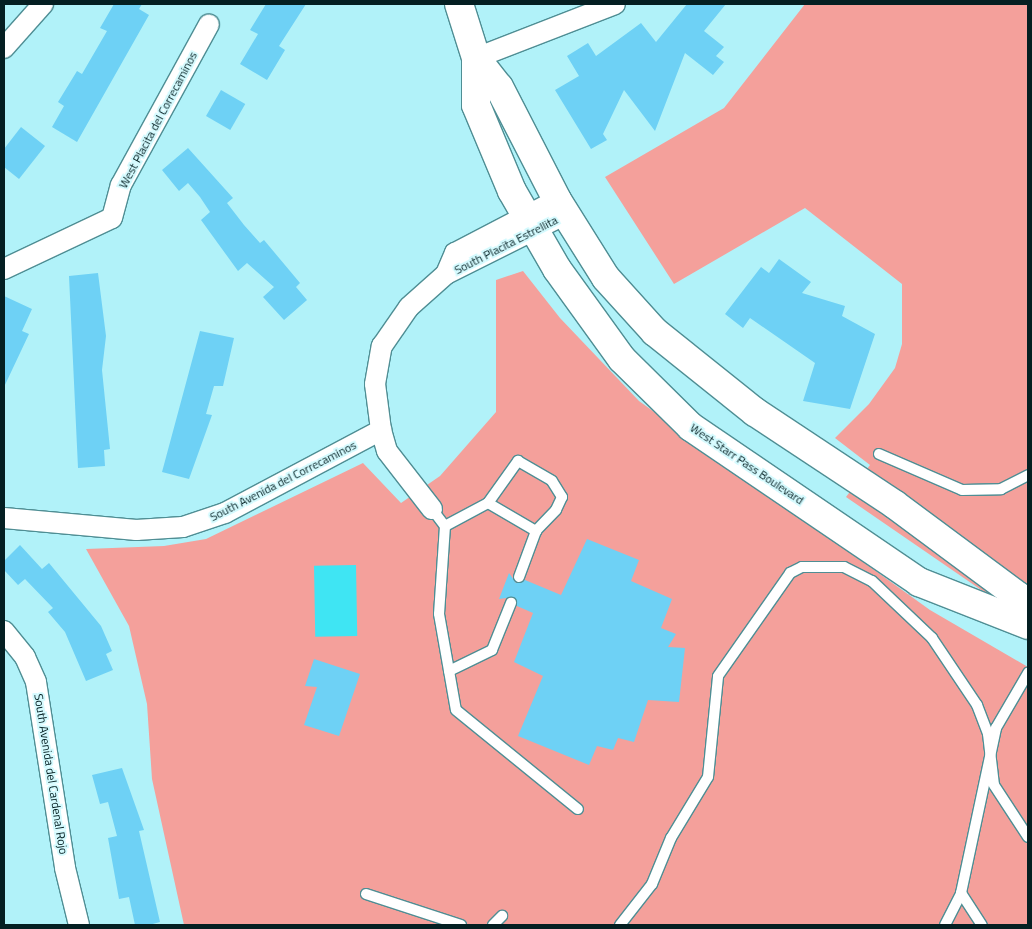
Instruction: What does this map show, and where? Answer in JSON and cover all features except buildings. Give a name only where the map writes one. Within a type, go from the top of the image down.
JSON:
[{"type":"street","points":[[4,48],[43,4]]},
{"type":"street","name":"West Starr Pass Boulevard","points":[[459,4],[476,58],[476,105],[531,223],[622,359],[691,427],[919,582],[1028,625]]},
{"type":"street","points":[[476,58],[615,4]]},
{"type":"street","name":"West Placita del Correcaminos","points":[[4,269],[112,218],[121,185],[209,24]]},
{"type":"street","name":"West Starr Pass Boulevard","points":[[476,58],[499,87],[562,207],[606,278],[690,364],[894,504],[1018,596],[1028,613]]},
{"type":"street","name":"South Placita Estrellita","points":[[432,510],[387,451],[381,430],[375,384],[382,346],[409,307],[446,274],[455,253],[531,223],[562,207]]},
{"type":"street","name":"South Avenida del Correcaminos","points":[[4,518],[136,530],[183,527],[225,513],[381,430]]},
{"type":"street","name":"South Avenida del Cardenal Rojo","points":[[4,631],[25,657],[36,682],[65,868],[79,925]]},
{"type":"lane","points":[[879,454],[962,490],[1001,489],[1028,475]]},
{"type":"lane","points":[[445,526],[488,503],[518,461],[552,481],[562,497],[556,510],[536,531],[519,578]]},
{"type":"lane","points":[[488,503],[536,531]]},
{"type":"lane","points":[[432,510],[445,526],[439,614],[456,710],[578,809]]},
{"type":"lane","points":[[620,925],[652,884],[671,838],[708,777],[714,755],[713,691],[718,676],[790,573],[802,567],[844,568],[872,581],[902,604],[932,638],[977,705],[990,750],[994,784],[1028,837]]},
{"type":"lane","points":[[449,671],[492,650],[511,604]]},
{"type":"lane","points":[[945,925],[961,893],[996,728],[1028,673]]},
{"type":"lane","points":[[961,893],[982,925]]},
{"type":"lane","points":[[366,894],[461,925]]},
{"type":"lane","points":[[492,925],[502,916]]},
{"type":"shaded area","points":[[805,4],[1028,4],[1028,622],[846,497],[870,465],[835,438],[869,404],[895,368],[902,344],[902,284],[805,208],[674,284],[605,177],[724,108]]},
{"type":"shaded area","points":[[523,271],[560,318],[639,401],[930,610],[1028,667],[1028,925],[184,925],[152,779],[147,704],[129,626],[86,549],[164,546],[206,539],[363,463],[401,503],[440,476],[496,412],[496,280]]},
{"type":"water","points":[[356,565],[357,636],[315,637],[314,566]]}]
